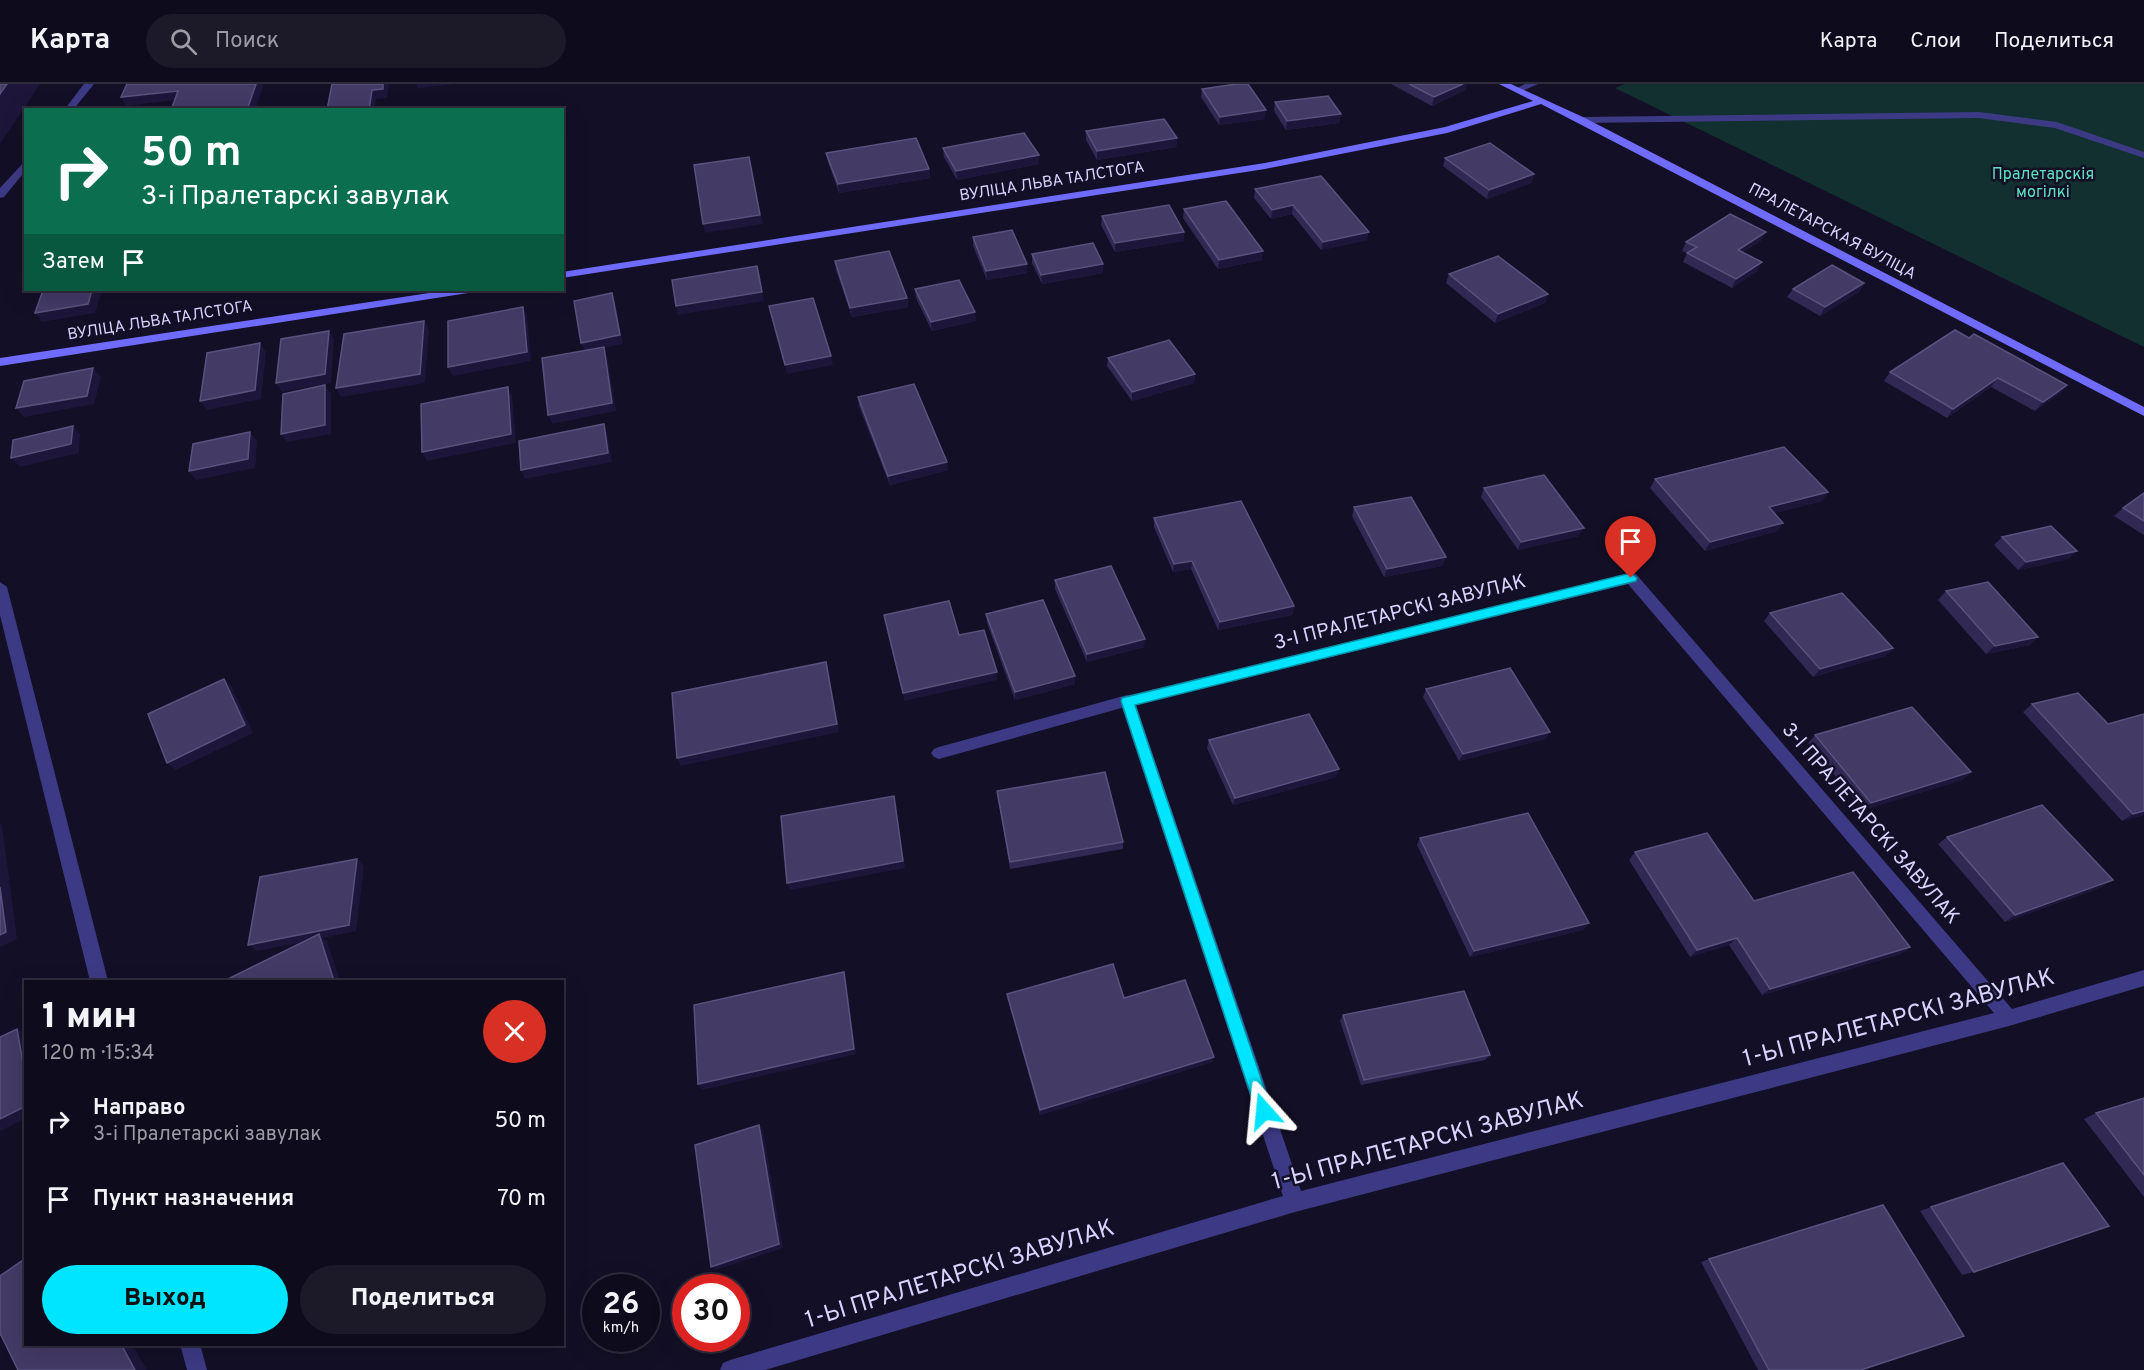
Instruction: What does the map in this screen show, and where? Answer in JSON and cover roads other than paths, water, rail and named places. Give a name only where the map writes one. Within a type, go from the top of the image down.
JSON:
[{"type":"street","points":[[70,108],[89,84]]},
{"type":"street","name":"ПРАЛЕТАРСКАЯ ВУЛІЦА","points":[[1503,84],[1582,120],[2144,412]]},
{"type":"street","points":[[1518,90],[1533,84]]},
{"type":"street","name":"ВУЛІЦА ЛЬВА ТАЛСТОГА","points":[[564,275],[1264,166],[1447,130],[1542,101]]},
{"type":"street","points":[[1582,120],[1978,115],[2057,125],[2144,155]]},
{"type":"street","points":[[0,195],[24,165]]},
{"type":"street","name":"ВУЛІЦА ЛЬВА ТАЛСТОГА","points":[[0,362],[462,291]]},
{"type":"street","name":"3-І ПРАЛЕТАРСКІ ЗАВУЛАК","points":[[1127,701],[1631,578],[2009,1018]]},
{"type":"street","points":[[0,587],[99,980]]},
{"type":"street","points":[[939,753],[1127,701],[1294,1202]]},
{"type":"street","name":"1-Ы ПРАЛЕТАРСКІ ЗАВУЛАК","points":[[730,1370],[1294,1202],[2009,1018],[2144,978]]},
{"type":"street","points":[[190,1346],[196,1370]]},
{"type":"park label","name":"Пралетарскія могілкі","points":[[2043,184]]}]
